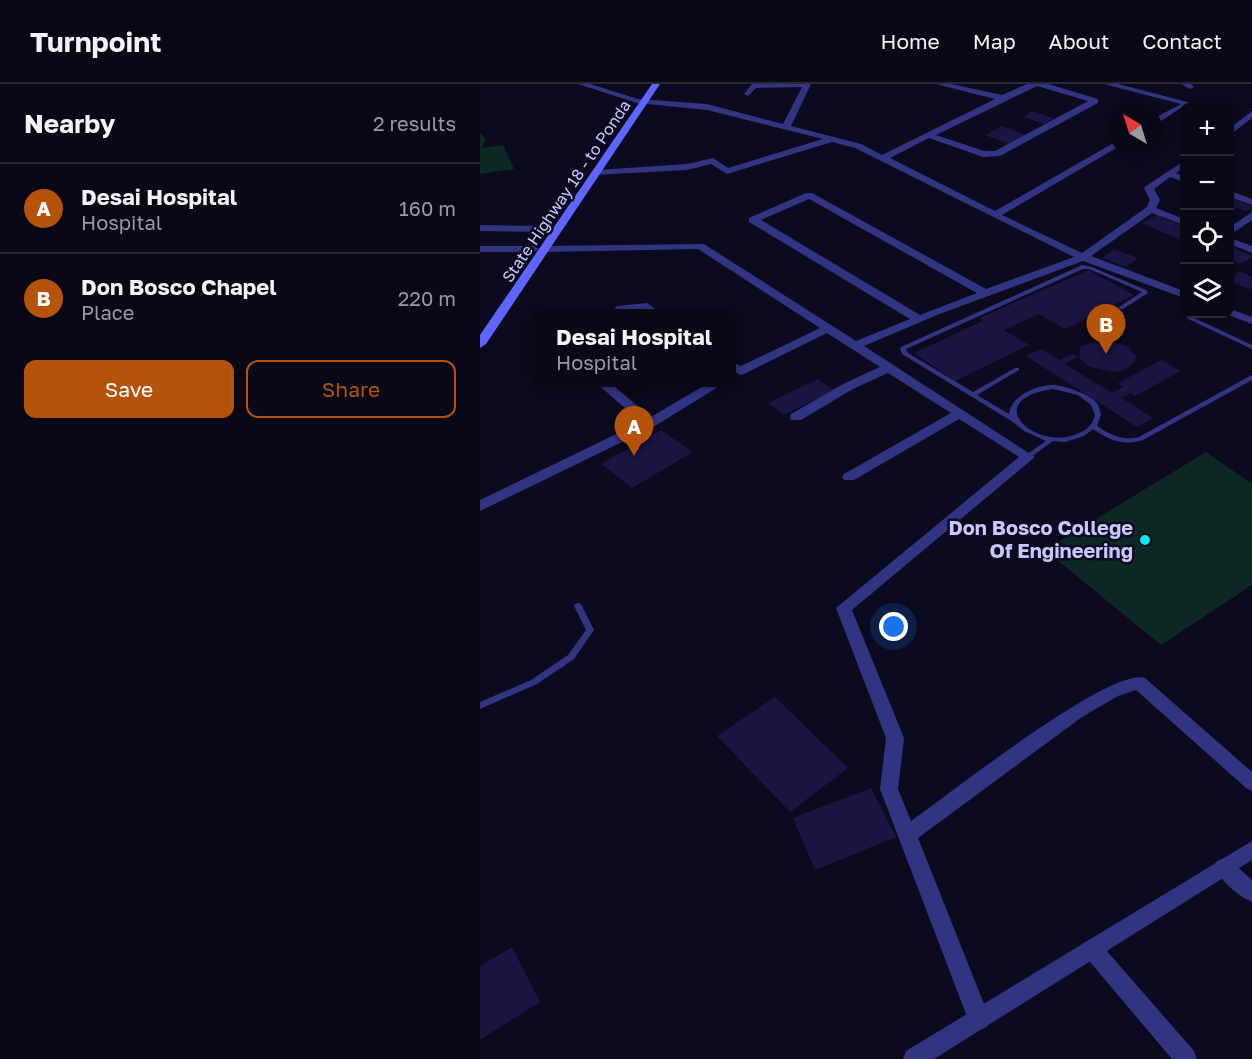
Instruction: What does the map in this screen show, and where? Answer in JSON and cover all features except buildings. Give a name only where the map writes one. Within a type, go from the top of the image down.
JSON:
[{"type":"main road","name":"State Highway 18 - to Ponda","points":[[480,327],[596,173],[641,101],[648,84]]},
{"type":"main road","name":"State Highway 18 - to Ponda","points":[[480,344],[539,249],[548,229],[641,101],[656,84]]},
{"type":"street","points":[[582,84],[641,101],[707,106],[858,146],[1083,257],[1180,293]]},
{"type":"street","points":[[748,94],[754,86],[806,84],[786,127]]},
{"type":"street","points":[[940,84],[1003,98]]},
{"type":"street","points":[[883,158],[1034,84]]},
{"type":"street","points":[[928,135],[983,154],[997,154],[1095,101],[1039,84]]},
{"type":"street","points":[[1108,84],[1184,102]]},
{"type":"street","points":[[1162,118],[1180,108]]},
{"type":"street","points":[[1234,130],[1248,123],[1252,114]]},
{"type":"street","points":[[596,173],[687,167],[713,162],[727,171],[832,139]]},
{"type":"street","points":[[995,215],[1108,149]]},
{"type":"street","points":[[855,346],[985,293],[1083,257],[1151,209],[1155,200],[1149,188],[1180,167]]},
{"type":"street","points":[[1169,174],[1180,178]]},
{"type":"street","points":[[919,319],[753,220],[808,195],[985,293]]},
{"type":"street","points":[[1234,195],[1252,202]]},
{"type":"street","points":[[1151,209],[1180,220]]},
{"type":"street","points":[[1234,229],[1252,215]]},
{"type":"street","points":[[480,228],[548,229]]},
{"type":"street","points":[[1234,243],[1252,250]]},
{"type":"street","points":[[480,249],[700,246],[1028,457],[844,608],[895,738],[889,789],[979,1019]]},
{"type":"street","points":[[620,309],[647,306],[651,309]]},
{"type":"street","points":[[1234,314],[1252,321]]},
{"type":"street","points":[[736,370],[827,329]]},
{"type":"street","points":[[796,417],[849,386],[888,368]]},
{"type":"street","points":[[607,387],[650,423]]},
{"type":"street","points":[[480,506],[650,423],[711,387]]},
{"type":"street","points":[[849,477],[960,413]]},
{"type":"street","points":[[907,835],[1076,712],[1113,691],[1139,683],[1252,783]]},
{"type":"street","points":[[914,1059],[1252,850]]},
{"type":"street","points":[[1224,867],[1252,892]]},
{"type":"street","points":[[1092,949],[1186,1059]]},
{"type":"lane","points":[[1018,422],[1014,414],[1014,405],[1019,398],[1039,388],[1053,387],[1079,393],[1096,407],[1099,416],[1094,427],[1080,436],[1052,439],[1026,430],[1018,422],[905,354],[903,348],[1082,267],[1090,268],[1144,291],[1145,293],[1121,308]]},
{"type":"lane","points":[[1190,318],[1252,346]]},
{"type":"lane","points":[[972,395],[1017,369]]},
{"type":"lane","points":[[1094,427],[1116,441],[1128,442],[1141,439],[1252,377]]},
{"type":"lane","points":[[1028,457],[1052,439]]},
{"type":"lane","points":[[480,706],[534,682],[571,657],[590,630],[578,606]]},
{"type":"green space","points":[[480,133],[486,139],[482,148],[503,145],[514,169],[480,174]]},
{"type":"green space","points":[[1206,452],[1252,484],[1252,585],[1161,645],[1045,550]]},
{"type":"place","name":"Don Bosco Chapel","points":[[1106,354]]},
{"type":"place","name":"Desai Hospital","points":[[634,456]]},
{"type":"place","name":"Don Bosco College Of Engineering","points":[[1145,540]]}]
